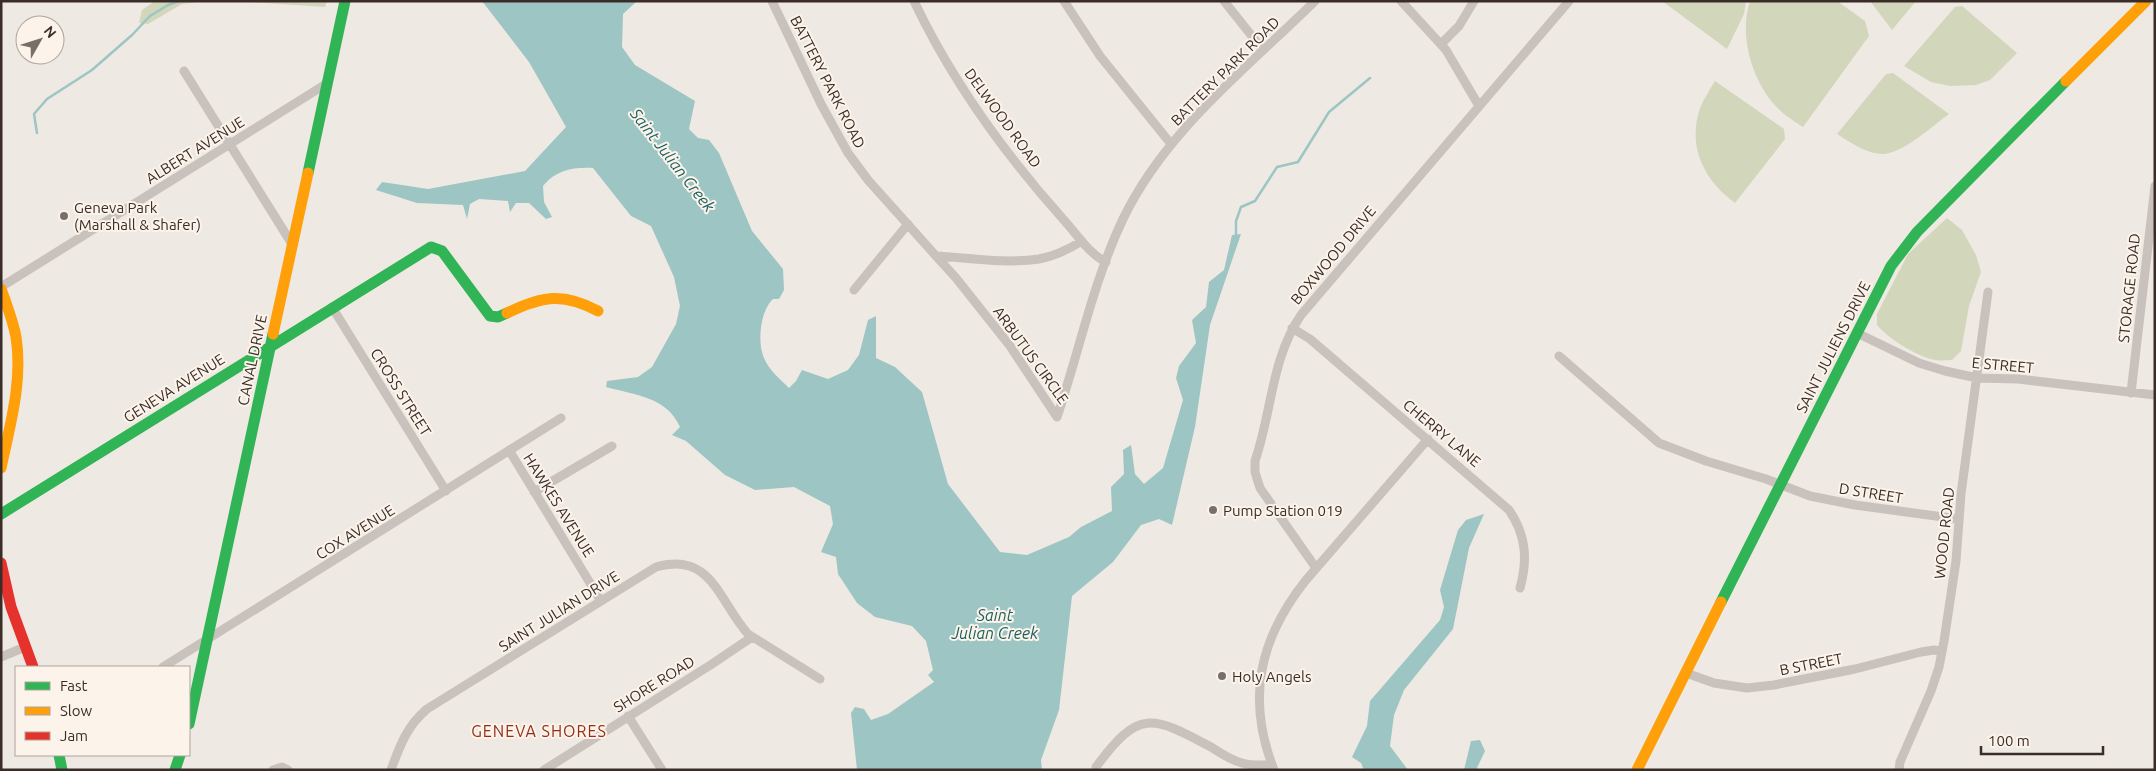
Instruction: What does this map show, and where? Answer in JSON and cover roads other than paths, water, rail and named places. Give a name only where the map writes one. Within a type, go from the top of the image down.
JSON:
[{"type":"street","name":"CANAL DRIVE","points":[[190,719],[345,1]]},
{"type":"street","name":"BATTERY PARK ROAD","points":[[772,1],[821,104],[848,153],[868,180],[936,256]]},
{"type":"street","name":"DELWOOD ROAD","points":[[914,1],[943,56],[978,112],[1051,205],[1082,241]]},
{"type":"street","points":[[1064,1],[1100,56],[1171,144]]},
{"type":"street","points":[[1224,1],[1264,50]]},
{"type":"street","name":"BATTERY PARK ROAD","points":[[1106,262],[1124,217],[1171,144],[1227,84],[1315,1]]},
{"type":"street","points":[[1401,1],[1441,44],[1459,69],[1479,106]]},
{"type":"street","points":[[1441,44],[1459,26],[1474,1]]},
{"type":"street","name":"BOXWOOD DRIVE","points":[[1316,568],[1260,488],[1255,472],[1255,461],[1285,342],[1292,328],[1307,307],[1569,1]]},
{"type":"street","name":"SAINT JULIENS DRIVE","points":[[1637,770],[1891,266],[1917,232],[2146,1]]},
{"type":"street","points":[[184,70],[292,244]]},
{"type":"street","name":"ALBERT AVENUE","points":[[1,288],[326,84]]},
{"type":"street","name":"STORAGE ROAD","points":[[2132,393],[2155,186]]},
{"type":"street","points":[[854,290],[908,224]]},
{"type":"street","points":[[936,256],[995,260],[1039,259],[1053,255],[1082,241],[1094,254],[1106,262]]},
{"type":"street","name":"GENEVA AVENUE","points":[[1,514],[431,247],[439,249],[486,313],[495,318],[538,300],[557,296],[583,302],[598,311]]},
{"type":"street","name":"ARBUTUS CIRCLE","points":[[936,256],[1010,346],[1057,417],[1106,262]]},
{"type":"street","points":[[1,288],[14,322],[19,354],[17,392],[1,468]]},
{"type":"street","name":"WOOD ROAD","points":[[1899,770],[1900,762],[1931,691],[1942,651],[1956,561],[1958,519],[1988,292]]},
{"type":"street","name":"CROSS STREET","points":[[332,307],[446,491]]},
{"type":"street","name":"CHERRY LANE","points":[[1292,328],[1310,339],[1500,500],[1515,519],[1520,530],[1525,555],[1520,588]]},
{"type":"street","name":"E STREET","points":[[1856,333],[1877,341],[1920,363],[1977,378],[2018,379],[2155,395]]},
{"type":"street","name":"D STREET","points":[[1560,356],[1659,443],[1810,496],[1856,505],[1958,519]]},
{"type":"street","name":"COX AVENUE","points":[[165,666],[561,418]]},
{"type":"street","points":[[1096,767],[1120,737],[1142,725],[1151,723],[1172,726],[1241,763],[1273,768],[1259,710],[1259,682],[1267,645],[1283,612],[1316,568],[1428,439]]},
{"type":"street","points":[[534,492],[612,446]]},
{"type":"street","name":"HAWKES AVENUE","points":[[508,450],[601,601]]},
{"type":"street","points":[[1,563],[11,607],[33,666]]},
{"type":"street","name":"SAINT JULIAN DRIVE","points":[[391,770],[401,740],[408,729],[428,709],[656,567],[666,564],[683,564],[707,576],[740,624],[752,637],[820,679]]},
{"type":"street","name":"SHORE ROAD","points":[[544,770],[752,637]]},
{"type":"street","points":[[1,657],[25,648]]},
{"type":"street","name":"B STREET","points":[[1686,673],[1714,684],[1747,688],[1774,685],[1854,669],[1921,652],[1942,651]]},
{"type":"street","points":[[628,716],[662,770]]},
{"type":"street","points":[[59,756],[62,770]]},
{"type":"street","points":[[175,770],[180,756]]},
{"type":"street","points":[[273,770],[282,767],[288,770]]},
{"type":"water","name":"Saint Julian Creek","points":[[482,1],[637,1],[623,14],[622,47],[635,65],[695,101],[689,129],[698,138],[709,140],[719,153],[752,231],[783,269],[784,290],[779,299],[773,299],[769,304],[761,327],[762,352],[768,366],[789,388],[796,381],[802,370],[828,379],[848,370],[859,355],[868,320],[876,316],[876,358],[895,367],[922,392],[948,484],[1000,552],[1027,555],[1069,537],[1081,527],[1112,511],[1111,487],[1124,474],[1123,450],[1131,445],[1135,474],[1144,484],[1163,468],[1183,400],[1176,378],[1179,366],[1196,343],[1192,320],[1206,307],[1209,282],[1224,270],[1232,235],[1241,234],[1210,325],[1195,427],[1172,525],[1159,519],[1141,525],[1113,562],[1072,596],[1059,710],[1041,760],[1042,770],[857,770],[851,713],[855,707],[864,709],[871,720],[888,714],[934,682],[928,675],[933,670],[926,641],[912,626],[875,617],[857,603],[838,574],[836,557],[821,552],[833,524],[830,506],[794,487],[755,490],[725,475],[686,441],[672,435],[680,427],[667,409],[659,403],[639,395],[606,387],[607,381],[638,377],[652,367],[676,324],[680,306],[674,277],[651,226],[631,216],[593,168],[579,168],[559,173],[543,186],[544,202],[552,217],[546,219],[529,203],[516,203],[510,212],[508,201],[479,199],[470,204],[467,219],[463,205],[417,203],[376,190],[382,182],[428,189],[525,171],[566,127],[529,62]]},
{"type":"water","points":[[1484,514],[1469,548],[1453,629],[1404,690],[1394,715],[1390,746],[1408,770],[1364,770],[1361,763],[1352,757],[1367,726],[1370,701],[1440,620],[1444,607],[1440,590],[1458,530],[1466,520]]},
{"type":"water","points":[[1480,740],[1485,751],[1476,770],[1464,770],[1471,741]]},
{"type":"waterway","points":[[37,133],[34,114],[47,99],[92,70],[132,35],[150,16],[168,5],[179,1]]},
{"type":"waterway","points":[[1236,238],[1236,221],[1241,207],[1255,201],[1277,167],[1298,162],[1329,112],[1370,78]]},
{"type":"place","name":"Geneva Park (Marshall & Shafer)","points":[[64,216]]},
{"type":"place","name":"Pump Station 019","points":[[1213,510]]},
{"type":"place","name":"Holy Angels","points":[[1222,676]]},
{"type":"district","name":"GENEVA SHORES","points":[[539,731]]}]
